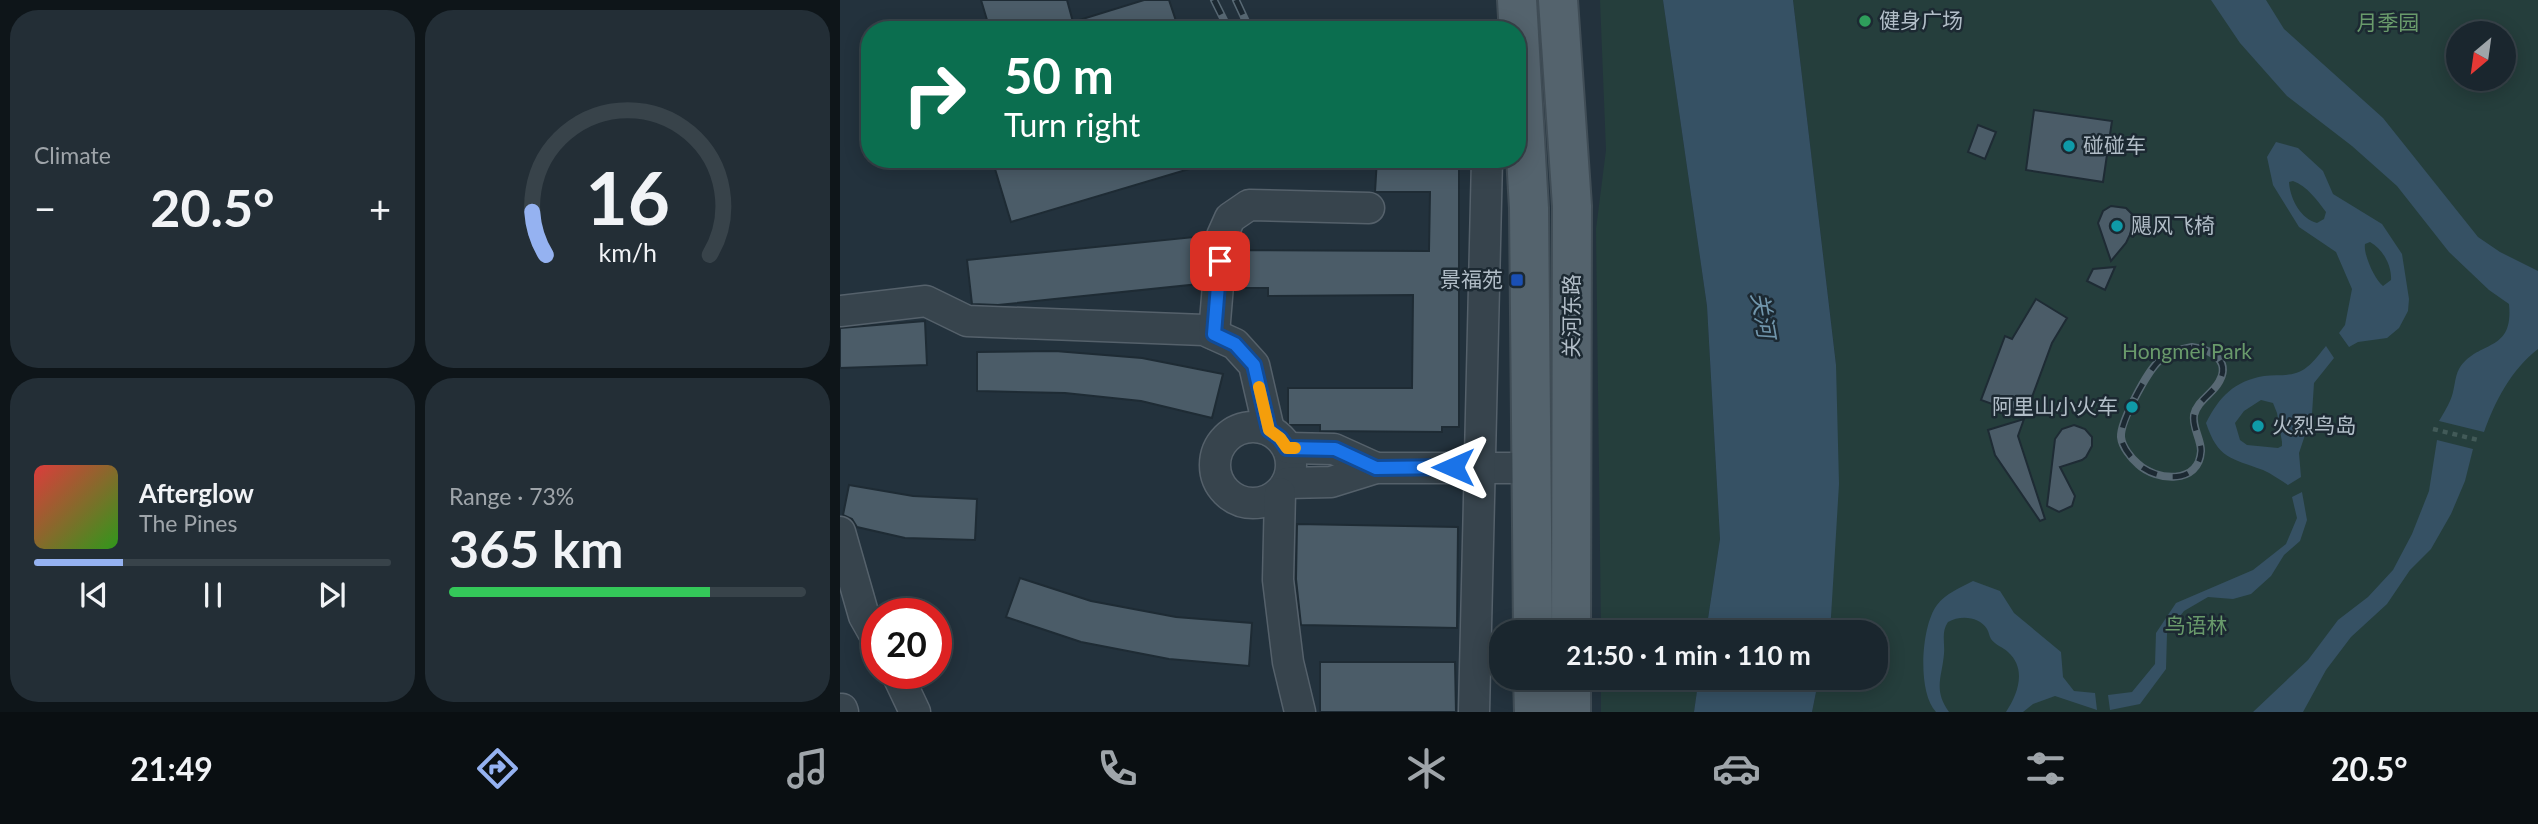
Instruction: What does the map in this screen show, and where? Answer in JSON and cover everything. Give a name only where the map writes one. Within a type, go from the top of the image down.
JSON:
[{"type":"main road","name":"关河东路","points":[[1517,0],[1517,21]]},
{"type":"main road","name":"关河东路","points":[[1558,0],[1572,206],[1571,620]]},
{"type":"main road","name":"关河东路","points":[[1526,166],[1529,208],[1533,620]]},
{"type":"main road","points":[[1533,690],[1534,712]]},
{"type":"main road","points":[[1571,690],[1571,712]]},
{"type":"lane","points":[[1474,712],[1488,168]]},
{"type":"lane","points":[[1214,334],[1222,236],[1230,218],[1249,205],[1369,208]]},
{"type":"lane","points":[[840,311],[926,301],[967,321],[1204,330],[1235,344],[1254,365],[1278,439],[1291,460],[1291,472],[1284,488],[1278,580],[1288,662],[1300,712]]},
{"type":"lane","points":[[1376,468],[1335,449],[1278,439],[1256,427],[1231,433],[1216,455],[1214,468],[1225,492],[1246,504],[1258,504],[1270,500],[1284,488],[1331,482],[1376,468],[1531,468]]},
{"type":"lane","points":[[840,532],[861,606]]},
{"type":"lane","points":[[904,689],[915,712]]},
{"type":"path","points":[[2433,429],[2478,440]]},
{"type":"green space","points":[[1600,0],[1663,0],[1707,306],[1720,539],[1708,620],[1601,620],[1596,229],[1606,150]]},
{"type":"green space","name":"Hongmei Park","points":[[1793,0],[2538,0],[2538,712],[1812,712],[1816,690],[1888,690],[1888,620],[1830,620],[1836,365]]},
{"type":"green space","points":[[1601,690],[1697,690],[1694,712],[1601,712]]},
{"type":"water","name":"关河","points":[[1663,0],[1793,0],[1836,365],[1839,484],[1830,620],[1708,620],[1720,539],[1707,306]]},
{"type":"water","points":[[2211,0],[2266,0],[2284,29],[2383,118],[2478,237],[2500,252],[2538,271],[2538,349],[2520,366],[2505,387],[2484,432],[2439,421],[2452,397],[2459,369],[2476,353],[2500,339],[2506,331],[2509,304],[2489,290],[2449,252],[2397,186],[2352,146],[2287,96],[2240,43]]},
{"type":"water","points":[[2276,142],[2298,148],[2323,171],[2333,194],[2382,224],[2402,254],[2409,299],[2408,311],[2399,328],[2387,338],[2358,342],[2349,347],[2339,333],[2345,325],[2352,289],[2336,252],[2299,227],[2273,185],[2267,157]],"holes":[[[2293,181],[2307,190],[2319,203],[2326,212],[2324,219],[2317,223],[2301,213],[2292,195],[2289,182]],[[2370,242],[2383,253],[2390,269],[2391,280],[2383,286],[2373,273],[2366,254],[2365,244]]]},
{"type":"water","points":[[2326,346],[2334,358],[2314,383],[2312,414],[2299,453],[2301,477],[2288,485],[2221,451],[2206,423],[2222,398],[2236,386],[2253,378],[2292,374],[2302,370],[2312,363]],"holes":[[[2261,400],[2273,403],[2282,446],[2278,448],[2247,445],[2240,440],[2235,423],[2244,411]]]},
{"type":"water","points":[[2437,440],[2473,449],[2465,481],[2451,514],[2431,549],[2410,570],[2387,604],[2351,637],[2326,670],[2303,712],[2253,712],[2308,660],[2338,620],[2368,597],[2393,570],[2412,534],[2429,491]]},
{"type":"water","points":[[2302,492],[2307,520],[2300,541],[2284,555],[2271,576],[2251,594],[2233,599],[2208,597],[2184,611],[2167,633],[2166,669],[2140,704],[2110,710],[2108,695],[2132,692],[2155,664],[2156,633],[2176,603],[2253,570],[2286,544],[2297,518],[2292,497]]},
{"type":"water","points":[[1973,581],[2000,591],[2014,613],[2061,652],[2063,677],[2074,691],[2095,693],[2097,710],[2055,696],[2033,704],[2023,712],[2006,712],[2019,682],[2014,659],[1990,638],[1984,625],[1974,619],[1964,618],[1948,622],[1945,630],[1940,690],[1949,712],[1936,712],[1930,703],[1924,675],[1927,628],[1937,605],[1954,591]]},
{"type":"water","points":[[1697,690],[1816,690],[1812,712],[1694,712]]},
{"type":"building","points":[[981,0],[1067,0],[1073,21],[987,21]]},
{"type":"building","points":[[1144,0],[1169,0],[1176,21],[1076,21]]},
{"type":"building","name":"碰碰车","points":[[2034,110],[2112,121],[2103,182],[2026,170]]},
{"type":"building","points":[[1978,125],[1996,132],[1985,159],[1968,152]]},
{"type":"building","points":[[995,168],[1193,168],[1011,222]]},
{"type":"building","points":[[1376,168],[1459,168],[1459,427],[1442,427],[1442,432],[1320,431],[1320,425],[1288,425],[1288,388],[1412,388],[1413,295],[1268,296],[1268,288],[1236,288],[1238,250],[1429,251],[1430,192],[1375,192]]},
{"type":"building","name":"飓风飞椅","points":[[2111,206],[2126,208],[2136,222],[2126,243],[2111,261],[2098,223],[2103,211]]},
{"type":"building","points":[[1194,237],[1199,284],[998,305],[972,304],[967,260]]},
{"type":"building","points":[[2115,267],[2105,290],[2087,281],[2093,269]]},
{"type":"building","points":[[2036,299],[2067,318],[2052,343],[2025,416],[1981,400],[2005,336],[2012,339]]},
{"type":"building","points":[[925,321],[927,365],[840,368],[840,328]]},
{"type":"building","points":[[1055,351],[1142,358],[1223,374],[1212,418],[1141,401],[1065,393],[977,391],[977,352]]},
{"type":"building","points":[[2024,419],[2018,436],[2045,519],[2040,521],[1995,455],[1988,430]]},
{"type":"building","points":[[2074,425],[2085,429],[2092,437],[2092,446],[2082,460],[2060,467],[2075,496],[2072,506],[2059,512],[2047,506],[2055,439],[2062,429]]},
{"type":"building","points":[[849,485],[913,496],[977,499],[975,540],[905,538],[857,527],[852,519],[843,515]]},
{"type":"building","points":[[1297,524],[1458,527],[1457,628],[1301,625],[1296,579]]},
{"type":"building","points":[[1020,578],[1091,601],[1176,617],[1252,623],[1249,666],[1169,659],[1081,642],[1006,617]]},
{"type":"building","points":[[1320,662],[1455,662],[1456,712],[1320,712]]},
{"type":"railway","points":[[1214,0],[1224,21]]},
{"type":"railway","points":[[1236,0],[1246,21]]},
{"type":"railway","points":[[2192,347],[2213,354],[2222,364],[2223,370],[2217,385],[2201,402],[2194,415],[2201,446],[2198,462],[2193,470],[2185,475],[2176,477],[2155,474],[2138,464],[2130,455],[2122,441],[2122,430],[2135,398],[2154,367],[2171,353],[2192,347]]},
{"type":"slow traffic","points":[[1259,387],[1269,430],[1280,438],[1287,448],[1295,448]]},
{"type":"place","name":"健身广场","points":[[1865,21]]},
{"type":"place","name":"碰碰车","points":[[2069,146]]},
{"type":"place","name":"飓风飞椅","points":[[2117,226]]},
{"type":"place","name":"景福苑","points":[[1517,280]]},
{"type":"place","name":"阿里山小火车","points":[[2132,407]]},
{"type":"place","name":"火烈鸟岛","points":[[2258,426]]},
{"type":"route","points":[[1220,261],[1214,334],[1235,344],[1254,365],[1269,430],[1280,438],[1287,448],[1335,449],[1376,468],[1453,467]]},
{"type":"park label","name":"月季园","points":[[2388,23]]},
{"type":"park label","name":"鸟语林","points":[[2196,626]]}]
